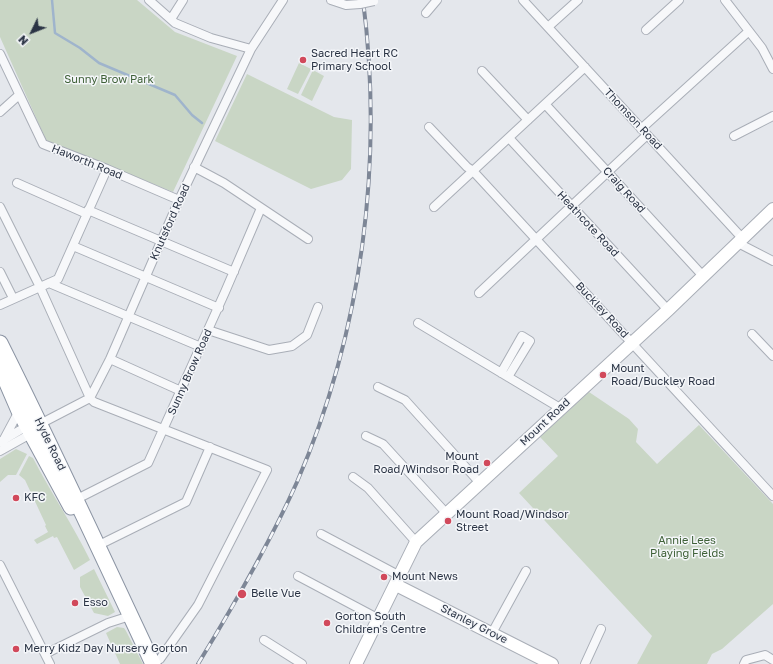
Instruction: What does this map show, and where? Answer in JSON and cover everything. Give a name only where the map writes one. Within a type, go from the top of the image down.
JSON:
[{"type":"highway","name":"Hyde Road","points":[[0,343],[33,428],[62,494],[96,546]]},
{"type":"highway","name":"Hyde Road","points":[[0,367],[19,411],[33,428],[77,499],[96,546],[153,664]]},
{"type":"main road","name":"Mount Road","points":[[356,664],[416,542],[668,310],[773,209]]},
{"type":"main road","name":"Stanley Grove","points":[[398,580],[492,633],[552,664]]},
{"type":"street","points":[[149,0],[175,23],[211,38],[251,49]]},
{"type":"street","points":[[171,19],[183,0]]},
{"type":"street","name":"Knutsford Road","points":[[90,398],[110,359],[160,241],[194,167],[251,49],[283,0]]},
{"type":"street","points":[[331,0],[346,5],[377,1]]},
{"type":"street","points":[[426,13],[437,0]]},
{"type":"street","name":"Thomson Road","points":[[523,0],[644,132],[740,241]]},
{"type":"street","points":[[548,27],[578,0]]},
{"type":"street","points":[[646,30],[679,0]]},
{"type":"street","points":[[725,0],[762,48],[773,69]]},
{"type":"street","points":[[479,293],[608,172],[644,132],[749,31]]},
{"type":"street","name":"Haworth Road","points":[[0,54],[42,144],[107,169],[179,200]]},
{"type":"street","points":[[434,207],[584,67]]},
{"type":"street","points":[[482,70],[528,120]]},
{"type":"street","points":[[0,112],[19,95]]},
{"type":"street","name":"Craig Road","points":[[545,104],[703,276]]},
{"type":"street","points":[[734,136],[773,116]]},
{"type":"street","name":"Buckley Road","points":[[430,127],[467,167],[473,171],[773,496]]},
{"type":"street","name":"Heathcote Road","points":[[509,138],[668,310]]},
{"type":"street","points":[[194,167],[224,183],[308,239]]},
{"type":"street","points":[[0,305],[58,279],[107,169]]},
{"type":"street","points":[[17,183],[234,272]]},
{"type":"street","points":[[0,207],[40,287],[90,398],[94,402],[267,470],[198,605],[160,659],[153,664]]},
{"type":"street","name":"Sunny Brow Road","points":[[77,499],[148,463],[201,347],[261,208]]},
{"type":"street","points":[[740,241],[773,261]]},
{"type":"street","points":[[73,246],[218,308]]},
{"type":"street","points":[[0,272],[13,298]]},
{"type":"street","points":[[49,283],[201,347]]},
{"type":"street","points":[[208,330],[269,350],[292,346],[307,335],[318,307]]},
{"type":"street","points":[[418,322],[560,408]]},
{"type":"street","points":[[752,334],[773,356]]},
{"type":"street","points":[[110,359],[181,391]]},
{"type":"street","points":[[378,388],[404,400],[480,483]]},
{"type":"street","points":[[2,440],[33,428],[90,398]]},
{"type":"street","points":[[2,440],[19,411]]},
{"type":"street","points":[[0,451],[33,428]]},
{"type":"street","points":[[366,436],[383,444],[446,514]]},
{"type":"street","points":[[96,546],[186,502],[210,447]]},
{"type":"street","points":[[353,477],[368,488],[416,542]]},
{"type":"street","points":[[321,534],[398,580]]},
{"type":"street","points":[[0,565],[50,664]]},
{"type":"street","points":[[492,633],[526,571]]},
{"type":"street","points":[[298,576],[379,619]]},
{"type":"street","points":[[45,654],[108,623],[130,616]]},
{"type":"street","points":[[585,664],[601,629]]},
{"type":"street","points":[[264,640],[302,664]]},
{"type":"street","points":[[744,664],[746,660],[765,655],[773,660]]},
{"type":"green space","name":"Sunny Brow Park","points":[[0,0],[137,0],[175,32],[237,56],[173,192],[46,140],[0,37]]},
{"type":"green space","points":[[299,63],[311,69],[298,94],[287,89]]},
{"type":"green space","points":[[313,70],[324,76],[312,101],[301,95]]},
{"type":"green space","points":[[247,74],[334,117],[352,120],[351,169],[342,180],[311,189],[215,141]]},
{"type":"green space","name":"Annie Lees Playing Fields","points":[[589,392],[629,419],[638,429],[636,442],[657,464],[699,425],[773,504],[773,604],[722,649],[712,654],[707,664],[637,664],[652,636],[519,493],[558,456],[540,437]]},
{"type":"green space","points":[[16,449],[27,454],[16,475],[8,475],[0,482],[0,459]]},
{"type":"green space","points":[[29,456],[33,458],[90,560],[74,570],[57,537],[54,538],[53,536],[37,544],[34,540],[48,532],[25,480],[19,475]]},
{"type":"green space","points":[[94,569],[115,612],[108,616],[94,613],[80,587],[80,577]]},
{"type":"green space","points":[[117,627],[124,628],[143,664],[120,664],[106,633]]},
{"type":"waterway","points":[[52,0],[55,33],[80,48],[99,63],[175,95],[192,115],[202,123]]},
{"type":"railway","points":[[198,664],[225,620],[275,529],[297,482],[319,425],[338,366],[352,306],[362,246],[368,184],[371,123],[369,61],[363,0]]},
{"type":"place","name":"Sacred Heart RC Primary School","points":[[303,60]]},
{"type":"place","name":"Mount Road/Buckley Road","points":[[603,375]]},
{"type":"place","name":"Mount Road/Windsor Road","points":[[487,463]]},
{"type":"place","name":"KFC","points":[[16,498]]},
{"type":"place","name":"Mount Road/Windsor Street","points":[[448,521]]},
{"type":"place","name":"Mount News","points":[[384,577]]},
{"type":"place","name":"Belle Vue","points":[[242,594]]},
{"type":"place","name":"Esso","points":[[75,603]]},
{"type":"place","name":"Gorton South Children's Centre","points":[[327,623]]},
{"type":"place","name":"Merry Kidz Day Nursery Gorton","points":[[16,649]]}]
